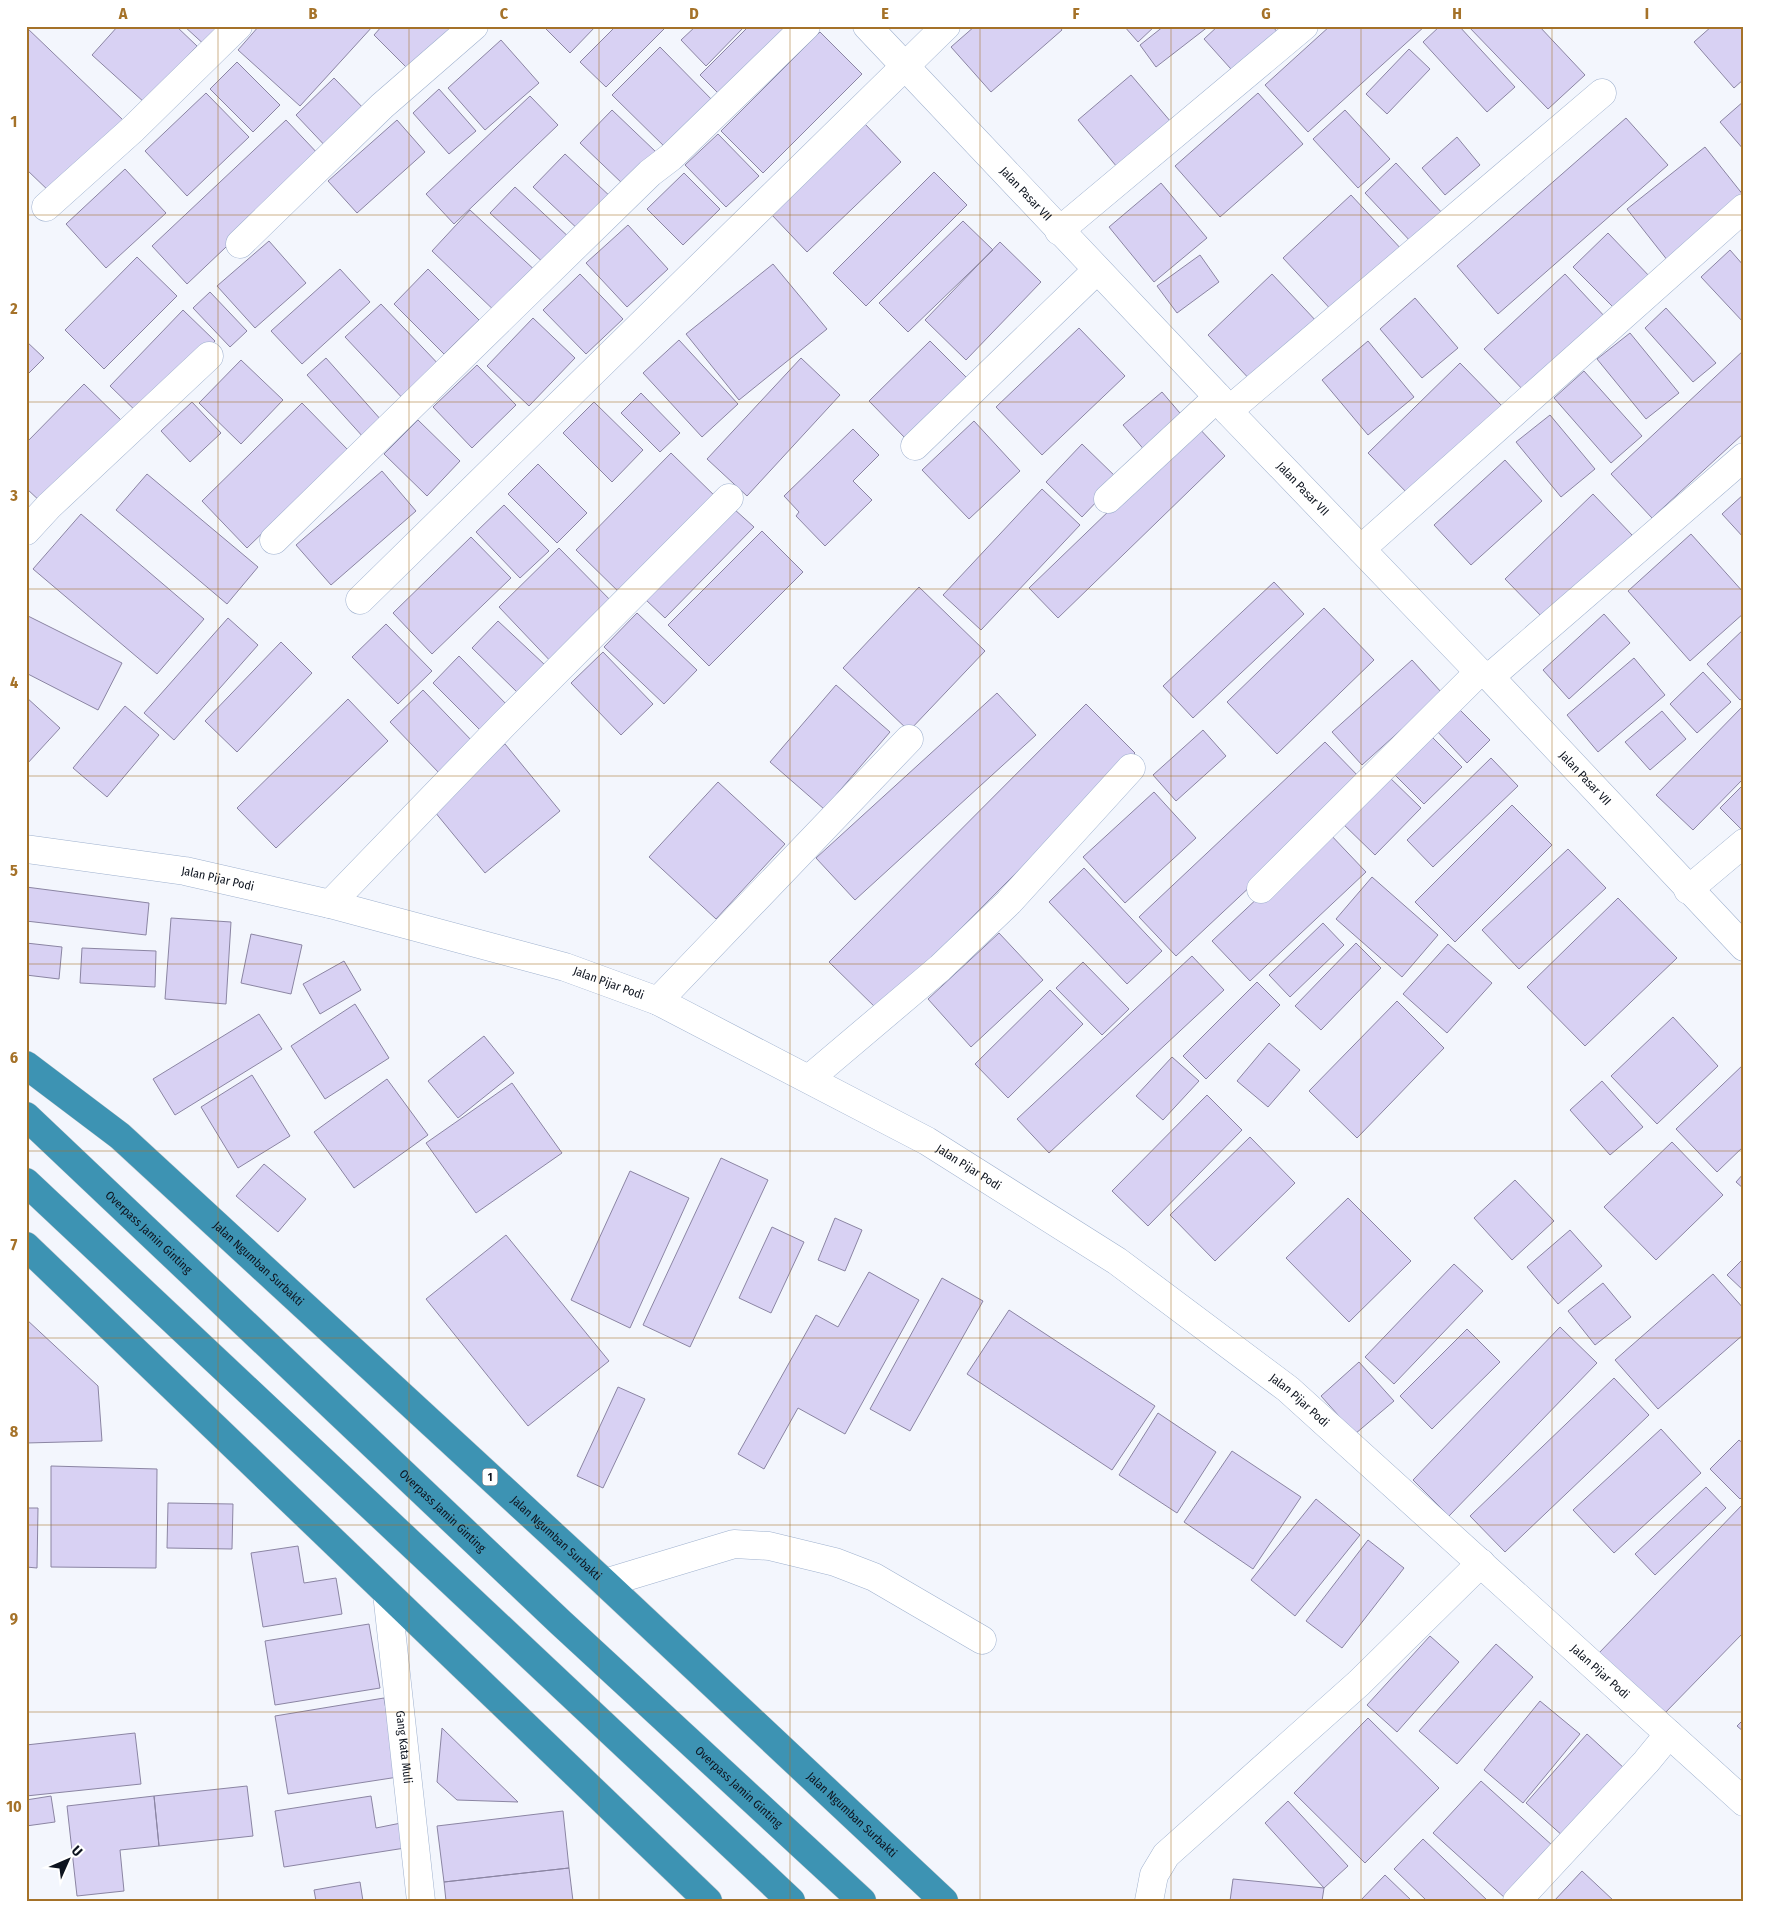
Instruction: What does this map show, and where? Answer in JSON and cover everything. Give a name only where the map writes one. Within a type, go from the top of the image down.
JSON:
[{"type":"highway","name":"Jalan Ngumban Surbakti","points":[[26,1065],[120,1136],[605,1583],[944,1901]]},
{"type":"highway","name":"Overpass Jamin Ginting","points":[[26,1116],[560,1622],[862,1901]]},
{"type":"highway","points":[[26,1182],[791,1901]]},
{"type":"highway","points":[[26,1246],[708,1901]]},
{"type":"street","points":[[46,207],[133,129],[238,26]]},
{"type":"street","points":[[240,244],[382,106],[474,26]]},
{"type":"street","points":[[274,540],[650,172],[671,157],[806,26]]},
{"type":"street","name":"Jalan Pasar VII","points":[[867,26],[1361,549],[1484,674],[1744,947]]},
{"type":"street","points":[[360,600],[904,65],[946,26]]},
{"type":"street","points":[[1060,230],[1304,26]]},
{"type":"street","points":[[1108,499],[1602,93]]},
{"type":"street","points":[[1361,549],[1744,208]]},
{"type":"street","points":[[915,446],[1097,270]]},
{"type":"street","points":[[26,531],[49,506],[209,356]]},
{"type":"street","points":[[1261,889],[1484,674],[1744,457]]},
{"type":"street","points":[[330,904],[504,724],[729,498]]},
{"type":"street","points":[[658,1001],[908,738]]},
{"type":"street","points":[[810,1078],[940,968],[1009,902],[1131,768]]},
{"type":"street","points":[[1688,890],[1744,843]]},
{"type":"street","name":"Jalan Pijar Podi","points":[[26,849],[185,871],[330,904],[565,967],[658,1001],[810,1078],[927,1141],[1117,1261],[1288,1389],[1744,1802]]},
{"type":"street","points":[[605,1583],[734,1544],[768,1546],[835,1562],[874,1577],[982,1640]]},
{"type":"street","points":[[1149,1901],[1154,1875],[1166,1855],[1359,1683],[1480,1563]]},
{"type":"street","name":"Gang Kata Muli","points":[[387,1593],[421,1901]]},
{"type":"street","points":[[1517,1901],[1646,1762],[1669,1734]]},
{"type":"building","points":[[118,26],[176,26],[197,46],[145,103],[92,55]]},
{"type":"building","points":[[184,26],[228,26],[208,48]]},
{"type":"building","points":[[259,26],[373,26],[300,106],[238,50]]},
{"type":"building","points":[[382,26],[456,26],[414,75],[374,35]]},
{"type":"building","points":[[543,26],[596,26],[570,53]]},
{"type":"building","points":[[616,26],[667,26],[606,87],[580,62]]},
{"type":"building","points":[[696,26],[745,26],[706,66],[681,40]]},
{"type":"building","points":[[749,26],[798,26],[724,99],[700,75]]},
{"type":"building","points":[[975,26],[1059,26],[1062,30],[991,92],[951,47]]},
{"type":"building","points":[[1124,26],[1155,26],[1138,42]]},
{"type":"building","points":[[1164,26],[1209,26],[1156,67],[1140,45]]},
{"type":"building","points":[[1218,26],[1272,26],[1283,38],[1239,78],[1204,39]]},
{"type":"building","points":[[1330,26],[1425,26],[1308,132],[1265,85]]},
{"type":"building","points":[[1440,26],[1459,26],[1515,87],[1487,112],[1423,42]]},
{"type":"building","points":[[1468,26],[1539,26],[1585,75],[1548,109]]},
{"type":"building","points":[[1712,26],[1744,26],[1744,79],[1734,88],[1694,42]]},
{"type":"building","points":[[26,27],[123,120],[52,194],[26,169]]},
{"type":"building","points":[[820,32],[862,74],[763,173],[721,131]]},
{"type":"building","points":[[501,40],[539,83],[485,130],[448,88]]},
{"type":"building","points":[[660,47],[716,104],[669,151],[612,95]]},
{"type":"building","points":[[1409,49],[1430,69],[1387,114],[1366,94]]},
{"type":"building","points":[[237,62],[280,105],[253,132],[210,89]]},
{"type":"building","points":[[1131,75],[1171,122],[1117,167],[1078,120]]},
{"type":"building","points":[[334,78],[369,114],[330,151],[296,115]]},
{"type":"building","points":[[439,89],[476,131],[449,154],[413,113]]},
{"type":"building","points":[[206,93],[249,137],[187,196],[145,151]]},
{"type":"building","points":[[1258,93],[1303,144],[1220,217],[1175,166]]},
{"type":"building","points":[[530,96],[558,125],[454,224],[426,194]]},
{"type":"building","points":[[1744,101],[1744,150],[1720,122]]},
{"type":"building","points":[[612,110],[656,152],[624,185],[580,143]]},
{"type":"building","points":[[1345,110],[1390,159],[1358,188],[1313,139]]},
{"type":"building","points":[[1626,118],[1668,165],[1498,314],[1457,266]]},
{"type":"building","points":[[286,120],[321,157],[187,284],[152,246]]},
{"type":"building","points":[[397,120],[425,152],[357,213],[328,181]]},
{"type":"building","points":[[865,124],[901,162],[807,252],[771,214]]},
{"type":"building","points":[[718,134],[759,176],[726,207],[685,165]]},
{"type":"building","points":[[1457,137],[1480,165],[1445,195],[1422,168]]},
{"type":"building","points":[[1705,147],[1744,196],[1668,261],[1627,209]]},
{"type":"building","points":[[565,154],[613,199],[581,232],[533,187]]},
{"type":"building","points":[[1396,163],[1444,215],[1413,244],[1365,193]]},
{"type":"building","points":[[125,169],[166,213],[106,268],[66,224]]},
{"type":"building","points":[[934,172],[967,205],[866,306],[833,273]]},
{"type":"building","points":[[684,173],[720,209],[683,245],[647,209]]},
{"type":"building","points":[[1161,183],[1207,238],[1154,282],[1109,227]]},
{"type":"building","points":[[515,187],[572,240],[547,266],[490,213]]},
{"type":"building","points":[[1351,195],[1404,252],[1336,315],[1283,258]]},
{"type":"building","points":[[470,210],[539,274],[500,316],[432,251]]},
{"type":"building","points":[[963,221],[993,250],[908,332],[879,303]]},
{"type":"building","points":[[628,225],[668,269],[627,307],[586,263]]},
{"type":"building","points":[[1608,233],[1652,279],[1618,312],[1573,267]]},
{"type":"building","points":[[269,241],[306,283],[255,328],[217,286]]},
{"type":"building","points":[[1000,242],[1041,282],[966,360],[925,320]]},
{"type":"building","points":[[1730,250],[1744,266],[1744,323],[1701,277]]},
{"type":"building","points":[[1200,255],[1219,282],[1177,313],[1157,286]]},
{"type":"building","points":[[137,257],[177,296],[104,369],[65,330]]},
{"type":"building","points":[[773,264],[827,329],[739,400],[686,334]]},
{"type":"building","points":[[340,269],[370,302],[302,364],[271,331]]},
{"type":"building","points":[[428,269],[479,320],[444,354],[394,304]]},
{"type":"building","points":[[580,274],[623,319],[586,354],[543,310]]},
{"type":"building","points":[[1272,274],[1318,323],[1254,384],[1208,335]]},
{"type":"building","points":[[1565,274],[1607,319],[1527,394],[1484,349]]},
{"type":"building","points":[[210,292],[247,331],[230,347],[193,308]]},
{"type":"building","points":[[1415,298],[1458,348],[1422,378],[1380,329]]},
{"type":"building","points":[[381,304],[444,370],[408,404],[345,337]]},
{"type":"building","points":[[1666,308],[1716,363],[1693,382],[1645,328]]},
{"type":"building","points":[[183,310],[215,341],[142,417],[110,386]]},
{"type":"building","points":[[533,318],[575,358],[529,406],[487,366]]},
{"type":"building","points":[[1079,328],[1125,376],[1042,455],[996,407]]},
{"type":"building","points":[[1630,333],[1679,393],[1646,419],[1597,359]]},
{"type":"building","points":[[679,340],[738,404],[702,437],[643,373]]},
{"type":"building","points":[[26,341],[44,358],[26,376]]},
{"type":"building","points":[[930,341],[968,379],[906,439],[869,401]]},
{"type":"building","points":[[1368,341],[1414,397],[1368,435],[1322,380]]},
{"type":"building","points":[[1744,350],[1744,433],[1652,518],[1611,474]]},
{"type":"building","points":[[326,358],[382,421],[364,438],[307,375]]},
{"type":"building","points":[[801,358],[840,395],[747,496],[707,459]]},
{"type":"building","points":[[241,360],[283,400],[241,444],[199,403]]},
{"type":"building","points":[[1460,363],[1504,408],[1413,499],[1368,453]]},
{"type":"building","points":[[477,365],[516,405],[472,448],[433,407]]},
{"type":"building","points":[[1584,371],[1642,436],[1611,463],[1554,398]]},
{"type":"building","points":[[84,384],[123,422],[43,504],[26,488],[26,443]]},
{"type":"building","points":[[1162,392],[1185,419],[1146,452],[1123,425]]},
{"type":"building","points":[[641,393],[680,433],[660,452],[621,413]]},
{"type":"building","points":[[192,402],[221,433],[190,462],[161,431]]},
{"type":"building","points":[[594,402],[643,450],[612,482],[563,433]]},
{"type":"building","points":[[302,403],[348,450],[247,548],[202,501]]},
{"type":"building","points":[[1550,415],[1595,469],[1561,497],[1516,442]]},
{"type":"building","points":[[418,420],[460,461],[427,496],[384,454]]},
{"type":"building","points":[[974,421],[1020,471],[969,519],[922,470]]},
{"type":"building","points":[[1197,426],[1225,456],[1058,618],[1029,588]]},
{"type":"building","points":[[853,429],[879,455],[853,481],[872,500],[825,546],[796,516],[799,512],[784,496]]},
{"type":"building","points":[[1082,444],[1118,479],[1082,517],[1046,482]]},
{"type":"building","points":[[671,453],[721,502],[626,599],[576,550]]},
{"type":"building","points":[[1505,460],[1542,501],[1471,565],[1434,525]]},
{"type":"building","points":[[538,464],[587,513],[557,543],[508,494]]},
{"type":"building","points":[[382,471],[416,511],[331,585],[296,545]]},
{"type":"building","points":[[147,474],[258,567],[227,604],[116,510]]},
{"type":"building","points":[[1042,489],[1080,525],[981,630],[943,595]]},
{"type":"building","points":[[1593,494],[1632,535],[1545,620],[1505,579]]},
{"type":"building","points":[[1744,494],[1744,538],[1722,514]]},
{"type":"building","points":[[504,505],[549,551],[520,578],[476,532]]},
{"type":"building","points":[[734,509],[754,527],[665,618],[645,599]]},
{"type":"building","points":[[81,514],[204,619],[157,674],[33,569]]},
{"type":"building","points":[[762,531],[803,572],[709,666],[668,625]]},
{"type":"building","points":[[1691,534],[1744,593],[1744,613],[1690,661],[1628,591]]},
{"type":"building","points":[[471,537],[511,578],[432,654],[393,613]]},
{"type":"building","points":[[559,548],[617,607],[556,667],[499,607]]},
{"type":"building","points":[[1274,582],[1304,614],[1193,718],[1163,686]]},
{"type":"building","points":[[919,587],[985,651],[909,731],[843,668]]},
{"type":"building","points":[[1324,608],[1374,660],[1277,754],[1227,702]]},
{"type":"building","points":[[637,613],[697,670],[664,704],[604,647]]},
{"type":"building","points":[[1604,614],[1630,643],[1569,699],[1543,670]]},
{"type":"building","points":[[26,615],[122,663],[98,710],[26,673]]},
{"type":"building","points":[[228,618],[258,645],[174,740],[144,713]]},
{"type":"building","points":[[498,621],[545,665],[518,693],[472,648]]},
{"type":"building","points":[[386,624],[432,671],[398,704],[352,657]]},
{"type":"building","points":[[1744,629],[1744,697],[1740,700],[1707,664]]},
{"type":"building","points":[[281,642],[312,673],[237,752],[205,721]]},
{"type":"building","points":[[603,652],[653,704],[621,735],[571,683]]},
{"type":"building","points":[[459,656],[511,709],[485,735],[433,683]]},
{"type":"building","points":[[1634,658],[1665,695],[1598,752],[1567,715]]},
{"type":"building","points":[[1412,660],[1442,693],[1362,765],[1332,732]]},
{"type":"building","points":[[1703,672],[1731,702],[1697,733],[1670,704]]},
{"type":"building","points":[[836,685],[890,732],[824,809],[770,762]]},
{"type":"building","points":[[423,690],[474,743],[441,775],[390,722]]},
{"type":"building","points":[[997,693],[1036,735],[855,900],[816,858]]},
{"type":"building","points":[[26,697],[60,728],[26,765]]},
{"type":"building","points":[[348,699],[388,741],[276,848],[237,808]]},
{"type":"building","points":[[1086,704],[1135,753],[879,1011],[829,962]]},
{"type":"building","points":[[1744,705],[1744,778],[1693,830],[1656,795]]},
{"type":"building","points":[[125,706],[159,735],[107,797],[73,768]]},
{"type":"building","points":[[1457,707],[1490,740],[1467,763],[1435,729]]},
{"type":"building","points":[[1662,711],[1686,739],[1650,770],[1625,742]]},
{"type":"building","points":[[1203,730],[1226,756],[1176,801],[1153,775]]},
{"type":"building","points":[[1429,734],[1462,767],[1424,804],[1391,771]]},
{"type":"building","points":[[1325,742],[1363,781],[1176,956],[1139,917]]},
{"type":"building","points":[[505,744],[560,811],[485,873],[430,806]]},
{"type":"building","points":[[1491,758],[1518,786],[1433,867],[1407,840]]},
{"type":"building","points":[[1386,774],[1421,808],[1375,855],[1340,821]]},
{"type":"building","points":[[718,782],[785,844],[716,919],[649,857]]},
{"type":"building","points":[[1744,784],[1744,832],[1720,808]]},
{"type":"building","points":[[1154,792],[1196,838],[1125,903],[1083,857]]},
{"type":"building","points":[[1512,805],[1552,845],[1455,942],[1415,902]]},
{"type":"building","points":[[1328,832],[1366,872],[1250,981],[1212,941]]},
{"type":"building","points":[[1568,849],[1606,888],[1519,969],[1482,930]]},
{"type":"building","points":[[1084,868],[1162,951],[1127,984],[1049,902]]},
{"type":"building","points":[[1372,877],[1438,935],[1402,977],[1336,919]]},
{"type":"building","points":[[26,887],[149,903],[146,935],[26,921]]},
{"type":"building","points":[[1618,898],[1677,958],[1585,1046],[1527,987]]},
{"type":"building","points":[[171,918],[231,922],[226,1004],[165,999]]},
{"type":"building","points":[[1323,923],[1344,945],[1290,997],[1269,975]]},
{"type":"building","points":[[999,933],[1043,980],[971,1047],[928,999]]},
{"type":"building","points":[[251,934],[302,945],[291,994],[241,983]]},
{"type":"building","points":[[26,943],[62,947],[59,979],[26,975]]},
{"type":"building","points":[[1356,943],[1381,968],[1321,1030],[1295,1006]]},
{"type":"building","points":[[1448,944],[1492,983],[1447,1033],[1403,994]]},
{"type":"building","points":[[82,948],[156,951],[155,987],[80,983]]},
{"type":"building","points":[[1192,956],[1224,990],[1049,1153],[1017,1119]]},
{"type":"building","points":[[344,961],[361,990],[320,1014],[303,984]]},
{"type":"building","points":[[1083,962],[1129,1009],[1102,1035],[1056,988]]},
{"type":"building","points":[[1257,982],[1280,1005],[1206,1079],[1183,1056]]},
{"type":"building","points":[[1050,990],[1083,1024],[1008,1098],[975,1064]]},
{"type":"building","points":[[1397,1001],[1444,1048],[1357,1138],[1309,1091]]},
{"type":"building","points":[[355,1004],[389,1058],[325,1099],[291,1046]]},
{"type":"building","points":[[259,1014],[282,1049],[175,1115],[153,1079]]},
{"type":"building","points":[[1673,1017],[1718,1066],[1657,1124],[1611,1076]]},
{"type":"building","points":[[484,1036],[514,1073],[458,1118],[428,1081]]},
{"type":"building","points":[[1269,1043],[1300,1070],[1268,1107],[1237,1081]]},
{"type":"building","points":[[1172,1057],[1199,1081],[1163,1120],[1136,1096]]},
{"type":"building","points":[[1744,1064],[1744,1146],[1717,1172],[1676,1129]]},
{"type":"building","points":[[252,1075],[290,1136],[238,1168],[201,1107]]},
{"type":"building","points":[[387,1079],[428,1135],[354,1188],[314,1132]]},
{"type":"building","points":[[1602,1081],[1643,1127],[1610,1155],[1570,1110]]},
{"type":"building","points":[[512,1083],[562,1153],[476,1213],[426,1143]]},
{"type":"building","points":[[1207,1095],[1242,1130],[1148,1226],[1112,1191]]},
{"type":"building","points":[[1250,1137],[1295,1183],[1215,1261],[1170,1215]]},
{"type":"building","points":[[1672,1142],[1723,1195],[1656,1260],[1604,1207]]},
{"type":"building","points":[[721,1158],[768,1180],[690,1347],[643,1325]]},
{"type":"building","points":[[264,1164],[306,1199],[278,1232],[236,1196]]},
{"type":"building","points":[[630,1171],[689,1198],[630,1328],[571,1300]]},
{"type":"building","points":[[1744,1173],[1744,1189],[1736,1182]]},
{"type":"building","points":[[1515,1180],[1554,1221],[1512,1260],[1474,1218]]},
{"type":"building","points":[[1348,1198],[1411,1261],[1349,1322],[1286,1258]]},
{"type":"building","points":[[835,1218],[862,1230],[845,1271],[818,1260]]},
{"type":"building","points":[[772,1227],[804,1242],[771,1313],[739,1298]]},
{"type":"building","points":[[1570,1230],[1602,1266],[1558,1304],[1527,1267]]},
{"type":"building","points":[[506,1235],[609,1361],[528,1426],[426,1299]]},
{"type":"building","points":[[1744,1258],[1744,1291],[1727,1275]]},
{"type":"building","points":[[1454,1264],[1483,1291],[1394,1384],[1365,1357]]},
{"type":"building","points":[[869,1272],[919,1300],[845,1434],[798,1408],[764,1469],[738,1454],[816,1315],[838,1327]]},
{"type":"building","points":[[1713,1274],[1744,1309],[1744,1334],[1658,1409],[1615,1360]]},
{"type":"building","points":[[942,1278],[983,1301],[910,1431],[870,1409]]},
{"type":"building","points":[[1603,1283],[1631,1317],[1595,1345],[1568,1311]]},
{"type":"building","points":[[1009,1310],[1155,1406],[1112,1470],[967,1374]]},
{"type":"building","points":[[26,1319],[98,1386],[102,1441],[26,1443]]},
{"type":"building","points":[[1560,1327],[1597,1363],[1449,1516],[1413,1480]]},
{"type":"building","points":[[1467,1329],[1500,1362],[1432,1429],[1400,1396]]},
{"type":"building","points":[[1359,1362],[1394,1401],[1355,1434],[1321,1396]]},
{"type":"building","points":[[1614,1378],[1649,1415],[1505,1552],[1470,1516]]},
{"type":"building","points":[[618,1387],[645,1399],[603,1488],[577,1476]]},
{"type":"building","points":[[1158,1413],[1216,1452],[1177,1513],[1119,1475]]},
{"type":"building","points":[[1661,1429],[1701,1473],[1614,1553],[1573,1510]]},
{"type":"building","points":[[1739,1440],[1744,1444],[1744,1495],[1740,1499],[1710,1469]]},
{"type":"building","points":[[1232,1451],[1301,1497],[1253,1569],[1184,1522]]},
{"type":"building","points":[[51,1466],[157,1469],[156,1568],[51,1567]]},
{"type":"building","points":[[1706,1487],[1726,1508],[1655,1575],[1635,1554]]},
{"type":"building","points":[[1316,1499],[1360,1535],[1295,1616],[1251,1580]]},
{"type":"building","points":[[168,1503],[233,1504],[232,1549],[167,1548]]},
{"type":"building","points":[[1744,1503],[1744,1632],[1662,1716],[1598,1654]]},
{"type":"building","points":[[26,1508],[38,1508],[37,1568],[26,1567]]},
{"type":"building","points":[[1368,1540],[1404,1568],[1342,1648],[1306,1621]]},
{"type":"building","points":[[298,1546],[304,1583],[336,1578],[342,1614],[263,1627],[251,1553]]},
{"type":"building","points":[[369,1624],[380,1688],[275,1705],[265,1641]]},
{"type":"building","points":[[1430,1636],[1459,1662],[1397,1732],[1367,1705]]},
{"type":"building","points":[[1496,1644],[1533,1677],[1457,1764],[1419,1731]]},
{"type":"building","points":[[384,1698],[398,1777],[288,1794],[275,1716]]},
{"type":"building","points":[[1540,1701],[1580,1734],[1523,1803],[1484,1770]]},
{"type":"building","points":[[1368,1718],[1439,1788],[1365,1863],[1294,1793]]},
{"type":"building","points":[[1744,1719],[1744,1732],[1737,1726]]},
{"type":"building","points":[[442,1728],[518,1802],[457,1800],[437,1782]]},
{"type":"building","points":[[135,1733],[141,1784],[26,1796],[26,1745]]},
{"type":"building","points":[[1587,1734],[1625,1769],[1564,1837],[1526,1803]]},
{"type":"building","points":[[1481,1781],[1553,1846],[1505,1898],[1433,1833]]},
{"type":"building","points":[[247,1786],[253,1836],[159,1846],[154,1796]]},
{"type":"building","points":[[51,1796],[55,1822],[26,1826],[26,1800]]},
{"type":"building","points":[[154,1796],[159,1846],[120,1850],[124,1891],[77,1896],[67,1806]]},
{"type":"building","points":[[371,1796],[376,1828],[401,1823],[405,1848],[284,1867],[275,1811]]},
{"type":"building","points":[[1288,1801],[1348,1866],[1324,1888],[1265,1823]]},
{"type":"building","points":[[563,1811],[569,1868],[444,1882],[437,1826]]},
{"type":"building","points":[[1423,1839],[1488,1901],[1427,1901],[1394,1869]]},
{"type":"building","points":[[569,1868],[573,1901],[446,1901],[444,1882]]},
{"type":"building","points":[[1582,1871],[1614,1901],[1554,1901]]},
{"type":"building","points":[[1385,1875],[1412,1901],[1360,1901]]},
{"type":"building","points":[[1233,1879],[1324,1888],[1322,1901],[1230,1901]]},
{"type":"building","points":[[360,1882],[363,1901],[316,1901],[314,1890]]}]
